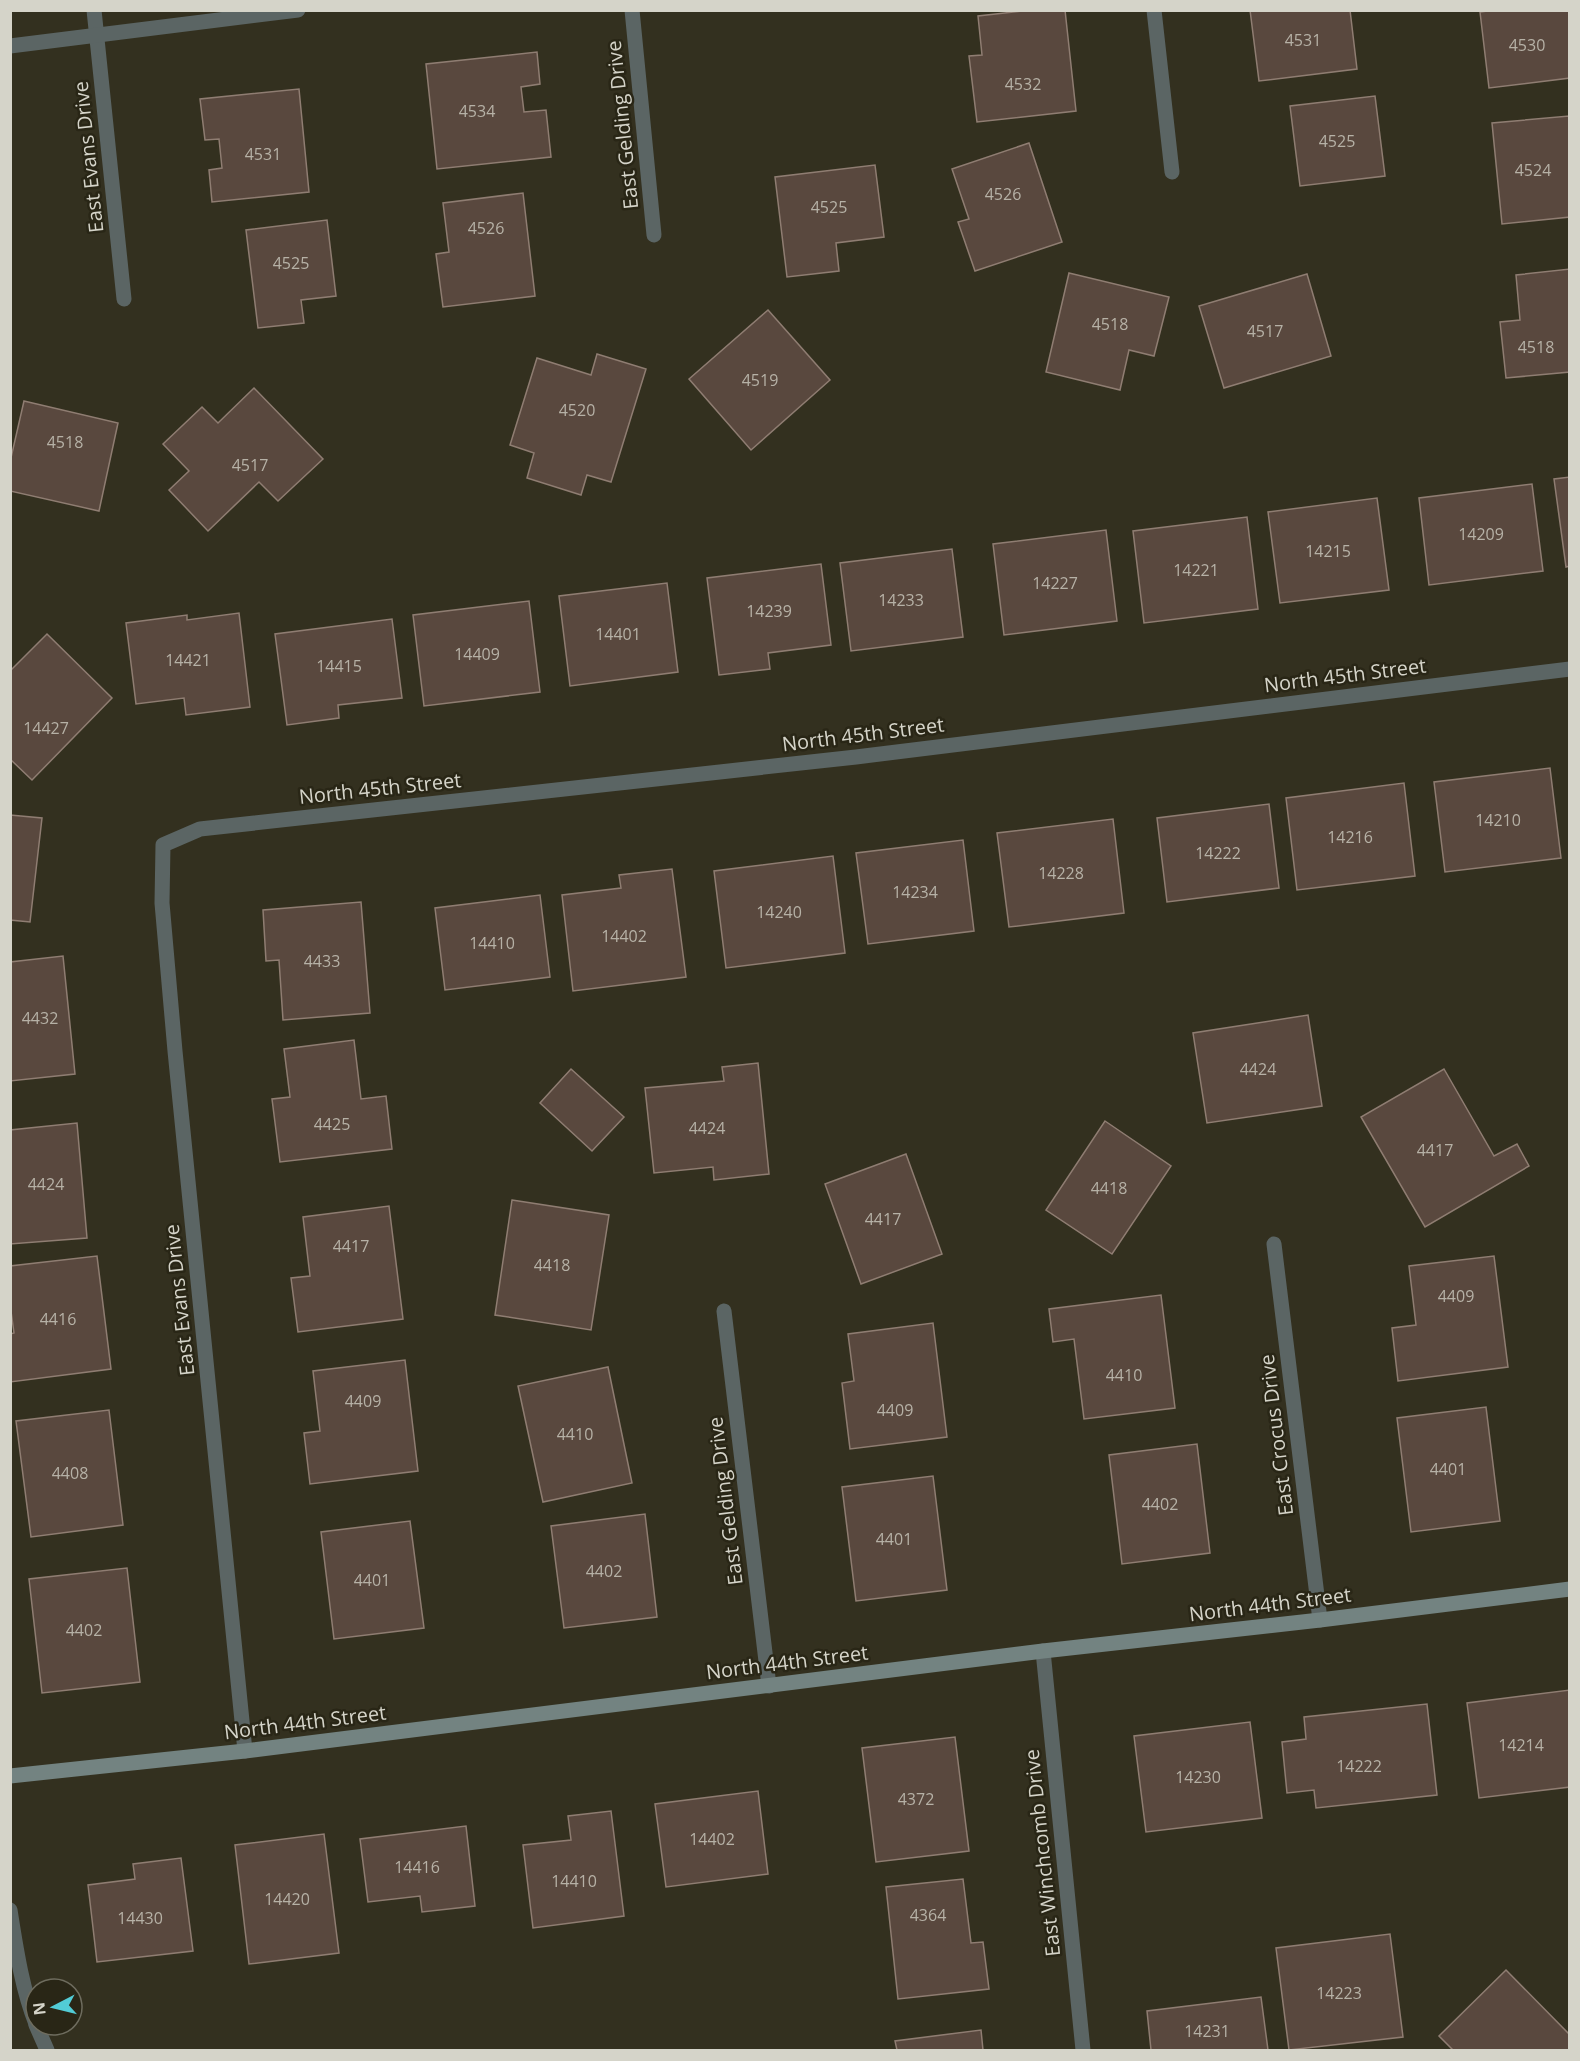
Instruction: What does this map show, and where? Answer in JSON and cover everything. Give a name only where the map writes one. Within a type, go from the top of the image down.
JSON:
[{"type":"street","name":"East Evans Drive","points":[[94,10],[124,299]]},
{"type":"street","points":[[10,46],[298,10]]},
{"type":"street","name":"East Gelding Drive","points":[[632,10],[654,235]]},
{"type":"street","points":[[1154,10],[1172,172]]},
{"type":"street","name":"North 45th Street","points":[[163,845],[200,829],[856,757],[1569,669]]},
{"type":"street","name":"East Evans Drive","points":[[163,845],[162,903],[174,1040],[245,1751]]},
{"type":"street","name":"East Crocus Drive","points":[[1274,1244],[1320,1620]]},
{"type":"street","name":"East Gelding Drive","points":[[724,1311],[769,1686]]},
{"type":"street","name":"North 44th Street","points":[[10,1776],[245,1751],[1043,1651],[1569,1589]]},
{"type":"street","name":"East Winchcomb Drive","points":[[1043,1651],[1083,2050]]},
{"type":"street","points":[[10,1910],[24,1983]]},
{"type":"building","points":[[1031,10],[1065,10],[1076,111],[977,122],[969,56],[982,55],[978,16]]},
{"type":"building","points":[[1250,10],[1350,10],[1357,69],[1259,81]]},
{"type":"building","points":[[1570,10],[1570,78],[1489,88],[1480,12]]},
{"type":"building","points":[[537,52],[540,84],[521,87],[524,112],[546,110],[551,157],[437,169],[426,64]]},
{"type":"building","points":[[299,89],[309,192],[212,202],[209,170],[222,168],[219,139],[205,140],[200,99]]},
{"type":"building","points":[[1375,96],[1385,176],[1300,186],[1290,106]]},
{"type":"building","points":[[1569,116],[1570,217],[1502,224],[1492,123]]},
{"type":"building","points":[[1029,143],[1062,242],[975,271],[958,222],[969,219],[952,169]]},
{"type":"building","points":[[875,165],[884,237],[836,243],[839,271],[787,277],[775,177]]},
{"type":"building","points":[[523,193],[535,296],[443,307],[436,254],[449,252],[443,203]]},
{"type":"building","points":[[327,220],[336,296],[301,300],[304,323],[258,328],[246,230]]},
{"type":"building","points":[[1570,269],[1570,372],[1506,378],[1500,322],[1520,320],[1516,275]]},
{"type":"building","points":[[1069,273],[1169,297],[1154,356],[1129,350],[1120,390],[1046,372]]},
{"type":"building","points":[[1307,274],[1331,356],[1224,388],[1199,306]]},
{"type":"building","points":[[768,310],[830,380],[751,450],[689,379]]},
{"type":"building","points":[[597,354],[646,369],[611,482],[587,475],[581,495],[527,478],[534,453],[510,445],[537,358],[591,375]]},
{"type":"building","points":[[254,388],[323,459],[278,501],[259,482],[208,531],[169,490],[189,471],[163,444],[202,407],[218,423]]},
{"type":"building","points":[[24,401],[118,423],[99,511],[10,491],[10,462]]},
{"type":"building","points":[[1570,477],[1570,566],[1566,567],[1554,479]]},
{"type":"building","points":[[1532,484],[1543,571],[1429,585],[1419,498]]},
{"type":"building","points":[[1377,498],[1389,590],[1280,603],[1268,512]]},
{"type":"building","points":[[1247,517],[1258,609],[1144,623],[1133,531]]},
{"type":"building","points":[[1106,530],[1117,621],[1004,635],[993,544]]},
{"type":"building","points":[[952,549],[963,637],[851,651],[840,563]]},
{"type":"building","points":[[821,564],[831,645],[768,653],[770,669],[719,675],[707,578]]},
{"type":"building","points":[[667,583],[678,672],[570,686],[559,596]]},
{"type":"building","points":[[529,601],[540,692],[424,706],[413,615]]},
{"type":"building","points":[[239,613],[250,707],[186,715],[184,698],[136,704],[126,623],[187,615],[187,620]]},
{"type":"building","points":[[392,619],[402,698],[338,705],[339,718],[287,725],[275,634]]},
{"type":"building","points":[[47,634],[112,698],[32,780],[10,759],[10,671]]},
{"type":"building","points":[[1550,768],[1561,858],[1445,872],[1434,782]]},
{"type":"building","points":[[1404,783],[1415,876],[1297,890],[1286,798]]},
{"type":"building","points":[[1269,804],[1279,888],[1167,902],[1157,818]]},
{"type":"building","points":[[10,815],[42,818],[30,922],[10,920]]},
{"type":"building","points":[[1113,819],[1124,913],[1009,927],[997,833]]},
{"type":"building","points":[[963,840],[974,931],[868,944],[856,853]]},
{"type":"building","points":[[833,856],[845,953],[726,968],[714,871]]},
{"type":"building","points":[[672,869],[686,977],[573,991],[562,895],[621,888],[619,875]]},
{"type":"building","points":[[540,895],[550,977],[445,990],[435,908]]},
{"type":"building","points":[[361,902],[370,1013],[283,1020],[279,960],[266,961],[263,910]]},
{"type":"building","points":[[63,956],[75,1074],[10,1081],[10,962]]},
{"type":"building","points":[[1308,1015],[1322,1106],[1207,1123],[1193,1033]]},
{"type":"building","points":[[354,1040],[361,1099],[386,1096],[392,1149],[280,1162],[272,1099],[290,1097],[284,1049]]},
{"type":"building","points":[[758,1063],[769,1174],[714,1180],[713,1167],[654,1173],[645,1088],[724,1081],[722,1067]]},
{"type":"building","points":[[571,1069],[624,1117],[592,1151],[540,1103]]},
{"type":"building","points":[[1444,1069],[1494,1156],[1517,1144],[1529,1166],[1425,1227],[1361,1117]]},
{"type":"building","points":[[1105,1121],[1171,1166],[1112,1254],[1046,1210]]},
{"type":"building","points":[[77,1123],[87,1238],[10,1244],[10,1130]]},
{"type":"building","points":[[906,1154],[942,1254],[861,1284],[825,1184]]},
{"type":"building","points":[[512,1200],[609,1215],[591,1330],[495,1315]]},
{"type":"building","points":[[389,1206],[403,1319],[298,1332],[291,1278],[310,1276],[303,1217]]},
{"type":"building","points":[[97,1256],[111,1369],[10,1382],[10,1334],[14,1333],[10,1304],[10,1266]]},
{"type":"building","points":[[1494,1256],[1508,1367],[1398,1381],[1392,1328],[1416,1325],[1409,1266]]},
{"type":"building","points":[[1161,1295],[1175,1408],[1084,1419],[1074,1339],[1053,1342],[1049,1309]]},
{"type":"building","points":[[933,1323],[947,1437],[850,1449],[842,1383],[854,1381],[848,1334]]},
{"type":"building","points":[[405,1360],[418,1471],[310,1484],[304,1433],[320,1431],[313,1371]]},
{"type":"building","points":[[608,1367],[632,1483],[543,1502],[518,1386]]},
{"type":"building","points":[[1486,1407],[1500,1521],[1411,1532],[1397,1418]]},
{"type":"building","points":[[109,1410],[123,1525],[31,1537],[16,1421]]},
{"type":"building","points":[[1197,1444],[1210,1553],[1122,1564],[1109,1455]]},
{"type":"building","points":[[933,1476],[947,1590],[856,1601],[842,1487]]},
{"type":"building","points":[[645,1514],[657,1617],[564,1628],[551,1526]]},
{"type":"building","points":[[410,1521],[424,1628],[334,1639],[321,1532]]},
{"type":"building","points":[[127,1568],[140,1682],[42,1693],[29,1579]]},
{"type":"building","points":[[1570,1690],[1570,1787],[1479,1798],[1467,1703]]},
{"type":"building","points":[[1427,1704],[1437,1795],[1316,1808],[1314,1790],[1287,1793],[1282,1742],[1306,1739],[1304,1717]]},
{"type":"building","points":[[1250,1722],[1262,1818],[1146,1832],[1134,1736]]},
{"type":"building","points":[[955,1737],[969,1851],[876,1862],[862,1748]]},
{"type":"building","points":[[758,1791],[768,1874],[666,1887],[655,1804]]},
{"type":"building","points":[[611,1811],[624,1916],[533,1928],[523,1845],[571,1840],[568,1816]]},
{"type":"building","points":[[466,1826],[475,1906],[422,1912],[420,1896],[368,1902],[360,1839]]},
{"type":"building","points":[[324,1834],[339,1953],[249,1964],[235,1845]]},
{"type":"building","points":[[181,1858],[193,1951],[97,1962],[88,1885],[135,1879],[133,1864]]},
{"type":"building","points":[[963,1879],[971,1943],[983,1942],[989,1989],[898,1999],[886,1887]]},
{"type":"building","points":[[1390,1934],[1403,2037],[1289,2050],[1276,1948]]},
{"type":"building","points":[[1506,1970],[1570,2035],[1570,2050],[1453,2050],[1439,2036]]},
{"type":"building","points":[[1261,1997],[1268,2050],[1151,2050],[1147,2011]]},
{"type":"building","points":[[981,2030],[983,2050],[897,2050],[895,2041]]}]
